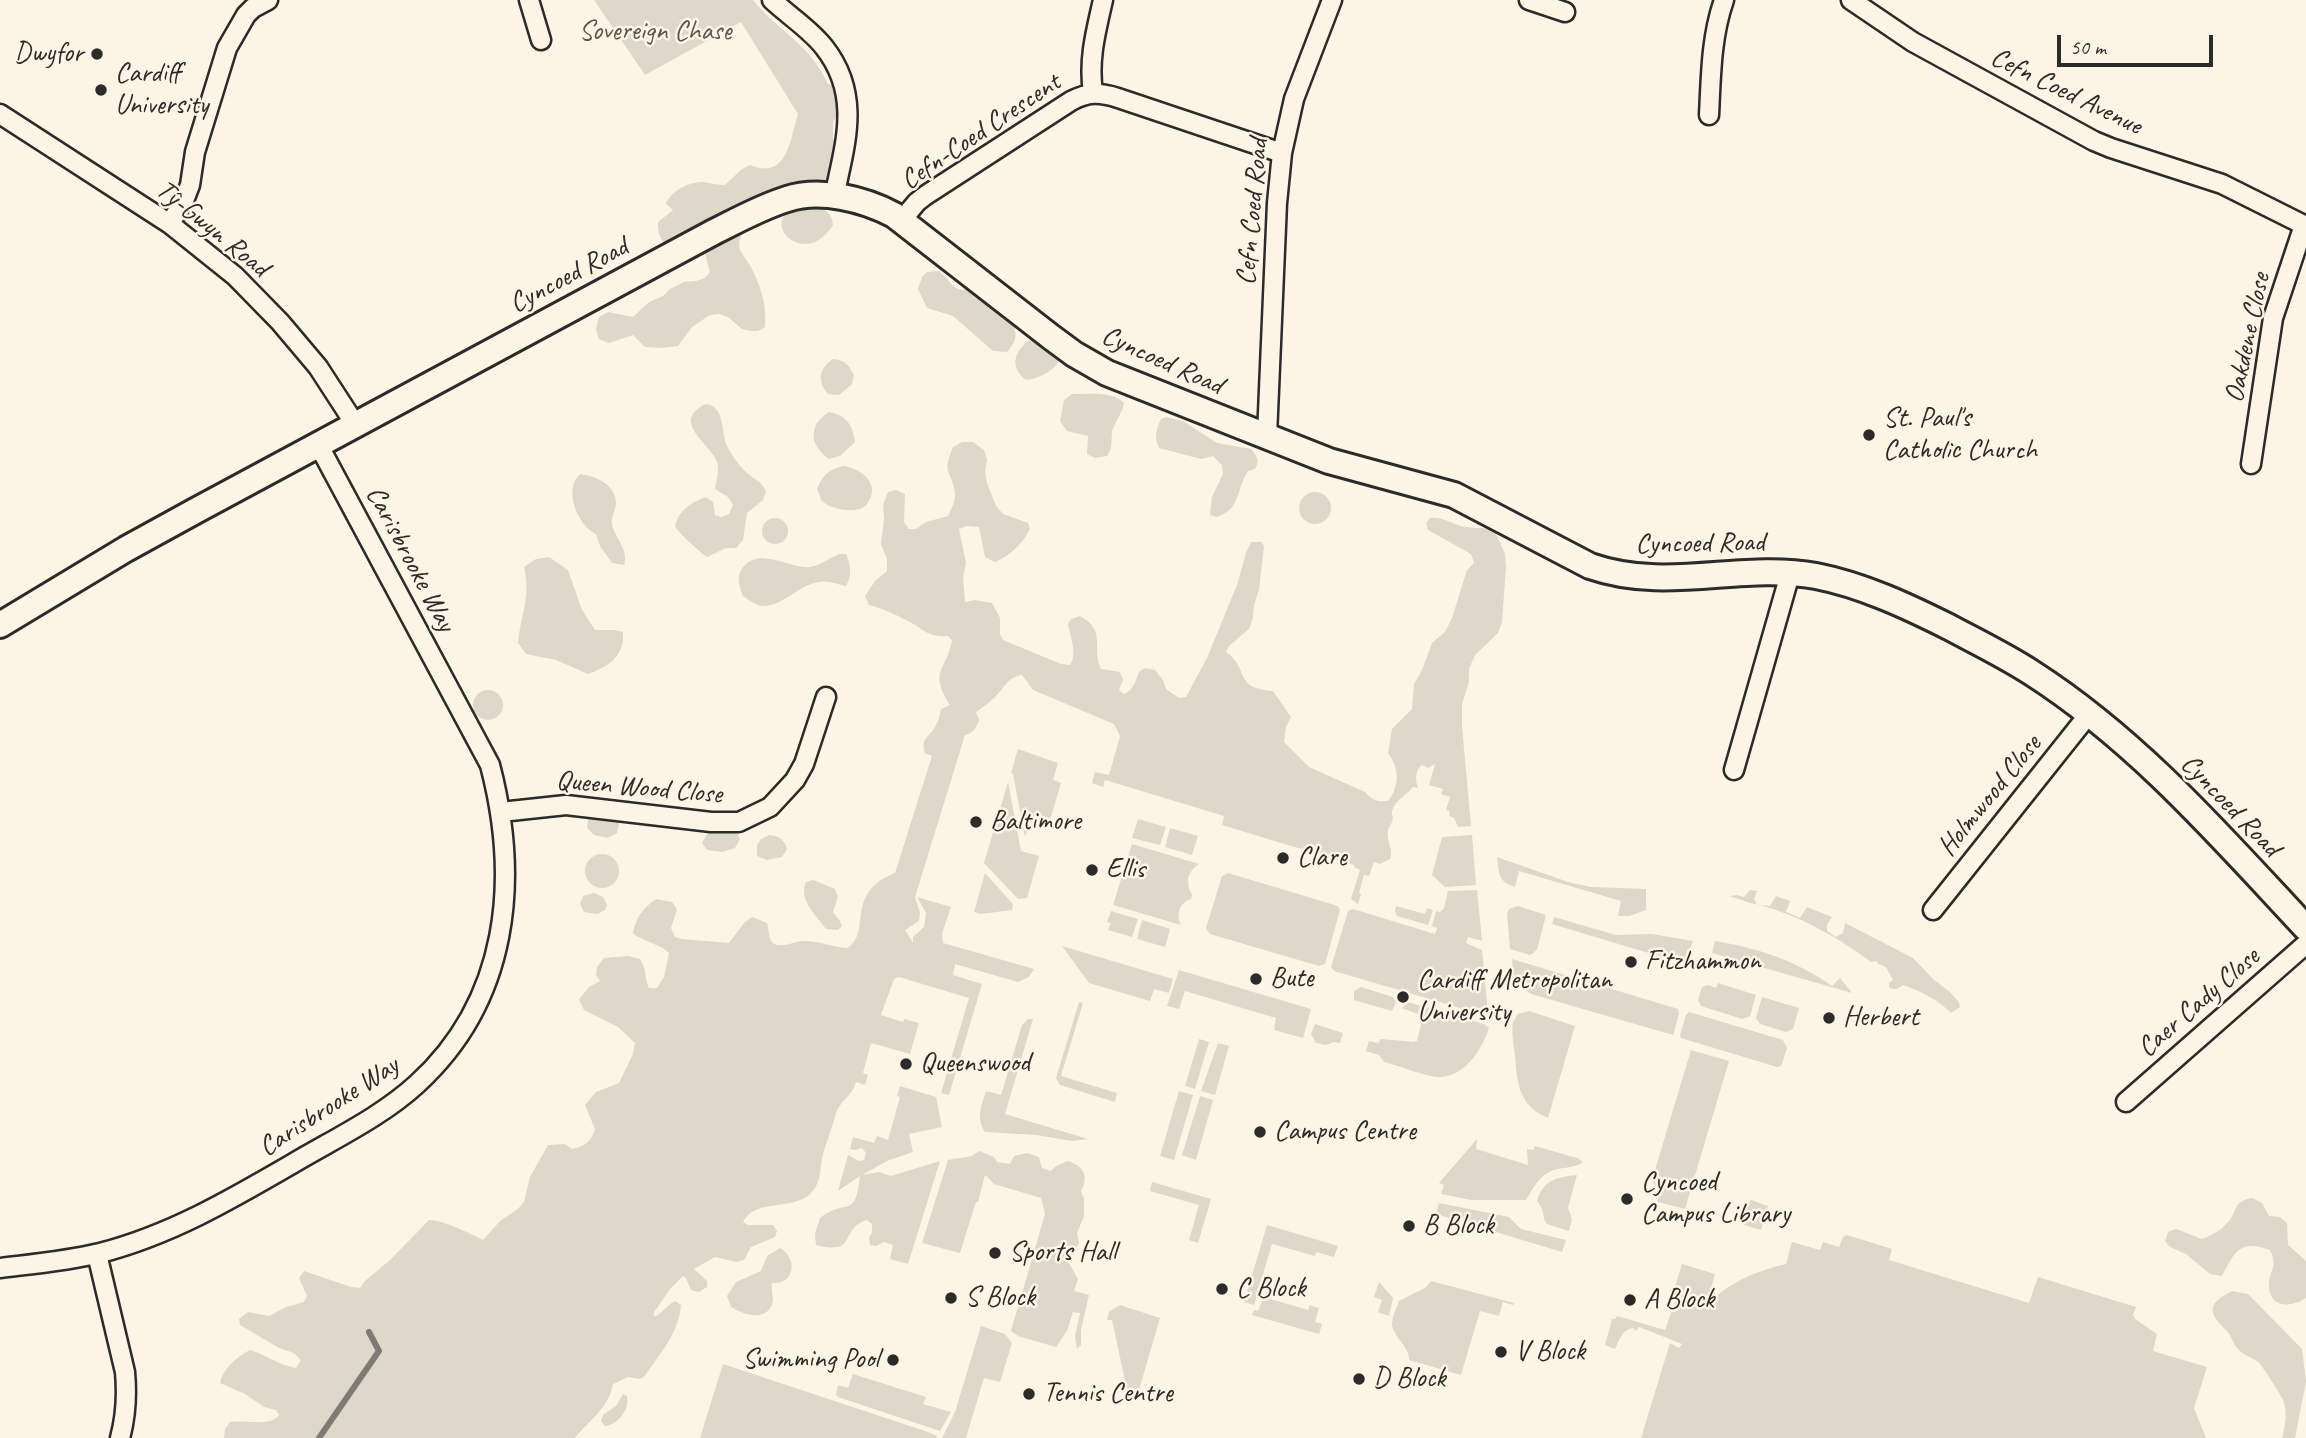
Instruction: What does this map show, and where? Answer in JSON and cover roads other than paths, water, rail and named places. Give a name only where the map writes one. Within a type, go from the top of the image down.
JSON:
[{"type":"street","points":[[170,224],[190,185],[195,152],[230,42],[246,15],[268,0]]},
{"type":"street","points":[[529,0],[541,40]]},
{"type":"street","points":[[772,0],[824,47],[844,87],[848,134],[834,197]]},
{"type":"street","name":"Cefn-Coed Crescent","points":[[1093,92],[1090,66],[1103,0]]},
{"type":"street","name":"Cefn Coed Road","points":[[1267,436],[1276,216],[1283,153],[1294,99],[1332,0]]},
{"type":"street","points":[[1529,0],[1565,12]]},
{"type":"street","points":[[1709,114],[1714,44],[1724,0]]},
{"type":"street","name":"Cefn Coed Avenue","points":[[1851,0],[1913,42],[2094,141],[2129,155],[2222,184],[2305,225]]},
{"type":"street","name":"Cefn-Coed Crescent","points":[[901,220],[926,195],[1071,101],[1093,92],[1118,97],[1283,153]]},
{"type":"street","name":"Tŷ-Gwyn Road","points":[[0,114],[170,224],[235,276],[280,322],[318,367],[355,424]]},
{"type":"street","name":"Cyncoed Road","points":[[0,625],[126,549],[724,227],[787,199],[810,195],[834,197],[881,209],[901,220],[1034,324],[1090,363],[1121,379],[1349,467],[1454,495],[1571,557],[1614,573],[1664,579],[1790,574],[1835,580],[1921,614],[2023,668],[2089,714],[2161,776],[2306,928]]},
{"type":"street","name":"Oakdene Close","points":[[2251,464],[2273,318],[2305,225]]},
{"type":"street","name":"Carisbrooke Way","points":[[0,1268],[97,1254],[168,1230],[221,1205],[381,1111],[418,1083],[457,1038],[481,998],[499,947],[506,874],[501,812],[490,765],[318,444]]},
{"type":"street","points":[[1734,770],[1790,574]]},
{"type":"street","name":"Queen Wood Close","points":[[501,812],[566,805],[718,823],[739,822],[770,807],[795,780],[804,764],[826,697]]},
{"type":"street","name":"Holmwood Close","points":[[1933,910],[2089,714]]},
{"type":"street","name":"Caer Cady Close","points":[[2126,1102],[2306,944]]},
{"type":"street","points":[[97,1254],[125,1372],[125,1413],[120,1438]]},
{"type":"waterway","points":[[319,1438],[379,1351],[369,1332]]},
{"type":"place","name":"Dwyfor","points":[[97,54]]},
{"type":"place","name":"Cardiff University","points":[[101,90]]},
{"type":"place","name":"St. Paul's Catholic Church","points":[[1869,435]]},
{"type":"place","name":"Baltimore","points":[[976,822]]},
{"type":"place","name":"Clare","points":[[1283,858]]},
{"type":"place","name":"Ellis","points":[[1092,870]]},
{"type":"place","name":"Fitzhammon","points":[[1631,962]]},
{"type":"place","name":"Bute","points":[[1256,979]]},
{"type":"place","name":"Cardiff Metropolitan University","points":[[1403,997]]},
{"type":"place","name":"Herbert","points":[[1829,1018]]},
{"type":"place","name":"Queenswood","points":[[906,1064]]},
{"type":"place","name":"Campus Centre","points":[[1260,1132]]},
{"type":"place","name":"Cyncoed Campus Library","points":[[1627,1199]]},
{"type":"place","name":"B Block","points":[[1409,1226]]},
{"type":"place","name":"Sports Hall","points":[[995,1253]]},
{"type":"place","name":"C Block","points":[[1222,1289]]},
{"type":"place","name":"S Block","points":[[951,1298]]},
{"type":"place","name":"A Block","points":[[1630,1300]]},
{"type":"place","name":"V Block","points":[[1501,1352]]},
{"type":"place","name":"Swimming Pool","points":[[893,1360]]},
{"type":"place","name":"D Block","points":[[1359,1379]]},
{"type":"place","name":"Tennis Centre","points":[[1029,1394]]},
{"type":"park label","name":"Sovereign Chase","points":[[655,32]]}]
